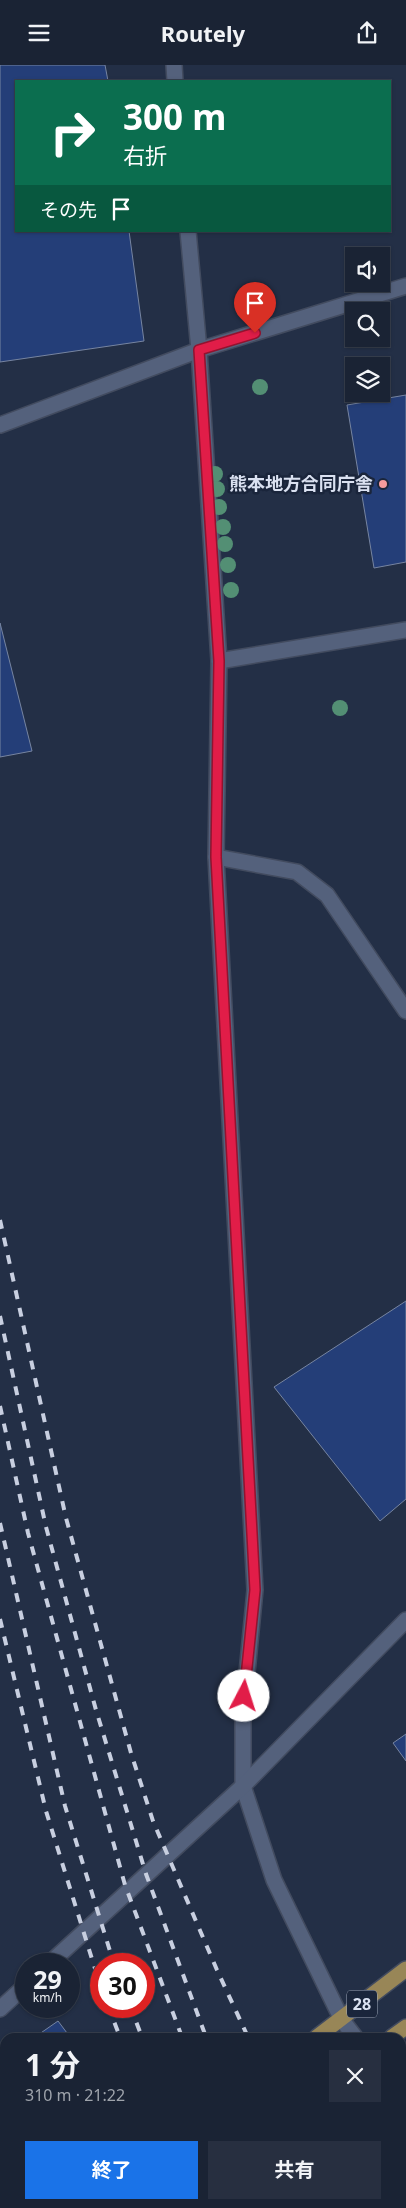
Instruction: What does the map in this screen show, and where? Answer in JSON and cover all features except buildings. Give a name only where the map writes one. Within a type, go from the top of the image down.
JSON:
[{"type":"main road","name":"28","points":[[323,2033],[406,1969]]},
{"type":"street","points":[[174,65],[175,80]]},
{"type":"street","points":[[188,232],[199,350],[219,661],[216,857],[255,1590],[243,1714],[243,1786],[274,1880],[342,2020],[352,2033]]},
{"type":"street","points":[[0,425],[199,350],[406,286]]},
{"type":"street","points":[[219,661],[406,630]]},
{"type":"street","points":[[216,857],[297,872],[327,895],[406,1011]]},
{"type":"street","points":[[61,1953],[243,1786],[406,1620]]},
{"type":"street","points":[[0,2009],[15,1995]]},
{"type":"railway","points":[[0,1220],[66,1518],[131,1753],[153,1821],[246,2033]]},
{"type":"railway","points":[[0,1316],[46,1527],[96,1710],[146,1874],[205,2033]]},
{"type":"railway","points":[[0,1406],[28,1533],[125,1885],[180,2033]]},
{"type":"railway","points":[[0,1523],[65,1806],[111,1953]]},
{"type":"railway","points":[[0,1619],[46,1811],[90,1953]]},
{"type":"railway","points":[[113,2018],[118,2033]]},
{"type":"railway","points":[[135,2018],[140,2033]]},
{"type":"place","name":"熊本地方合同庁舎","points":[[383,484]]},
{"type":"route","points":[[244,1696],[255,1590],[216,857],[219,661],[199,350],[255,333]]}]
